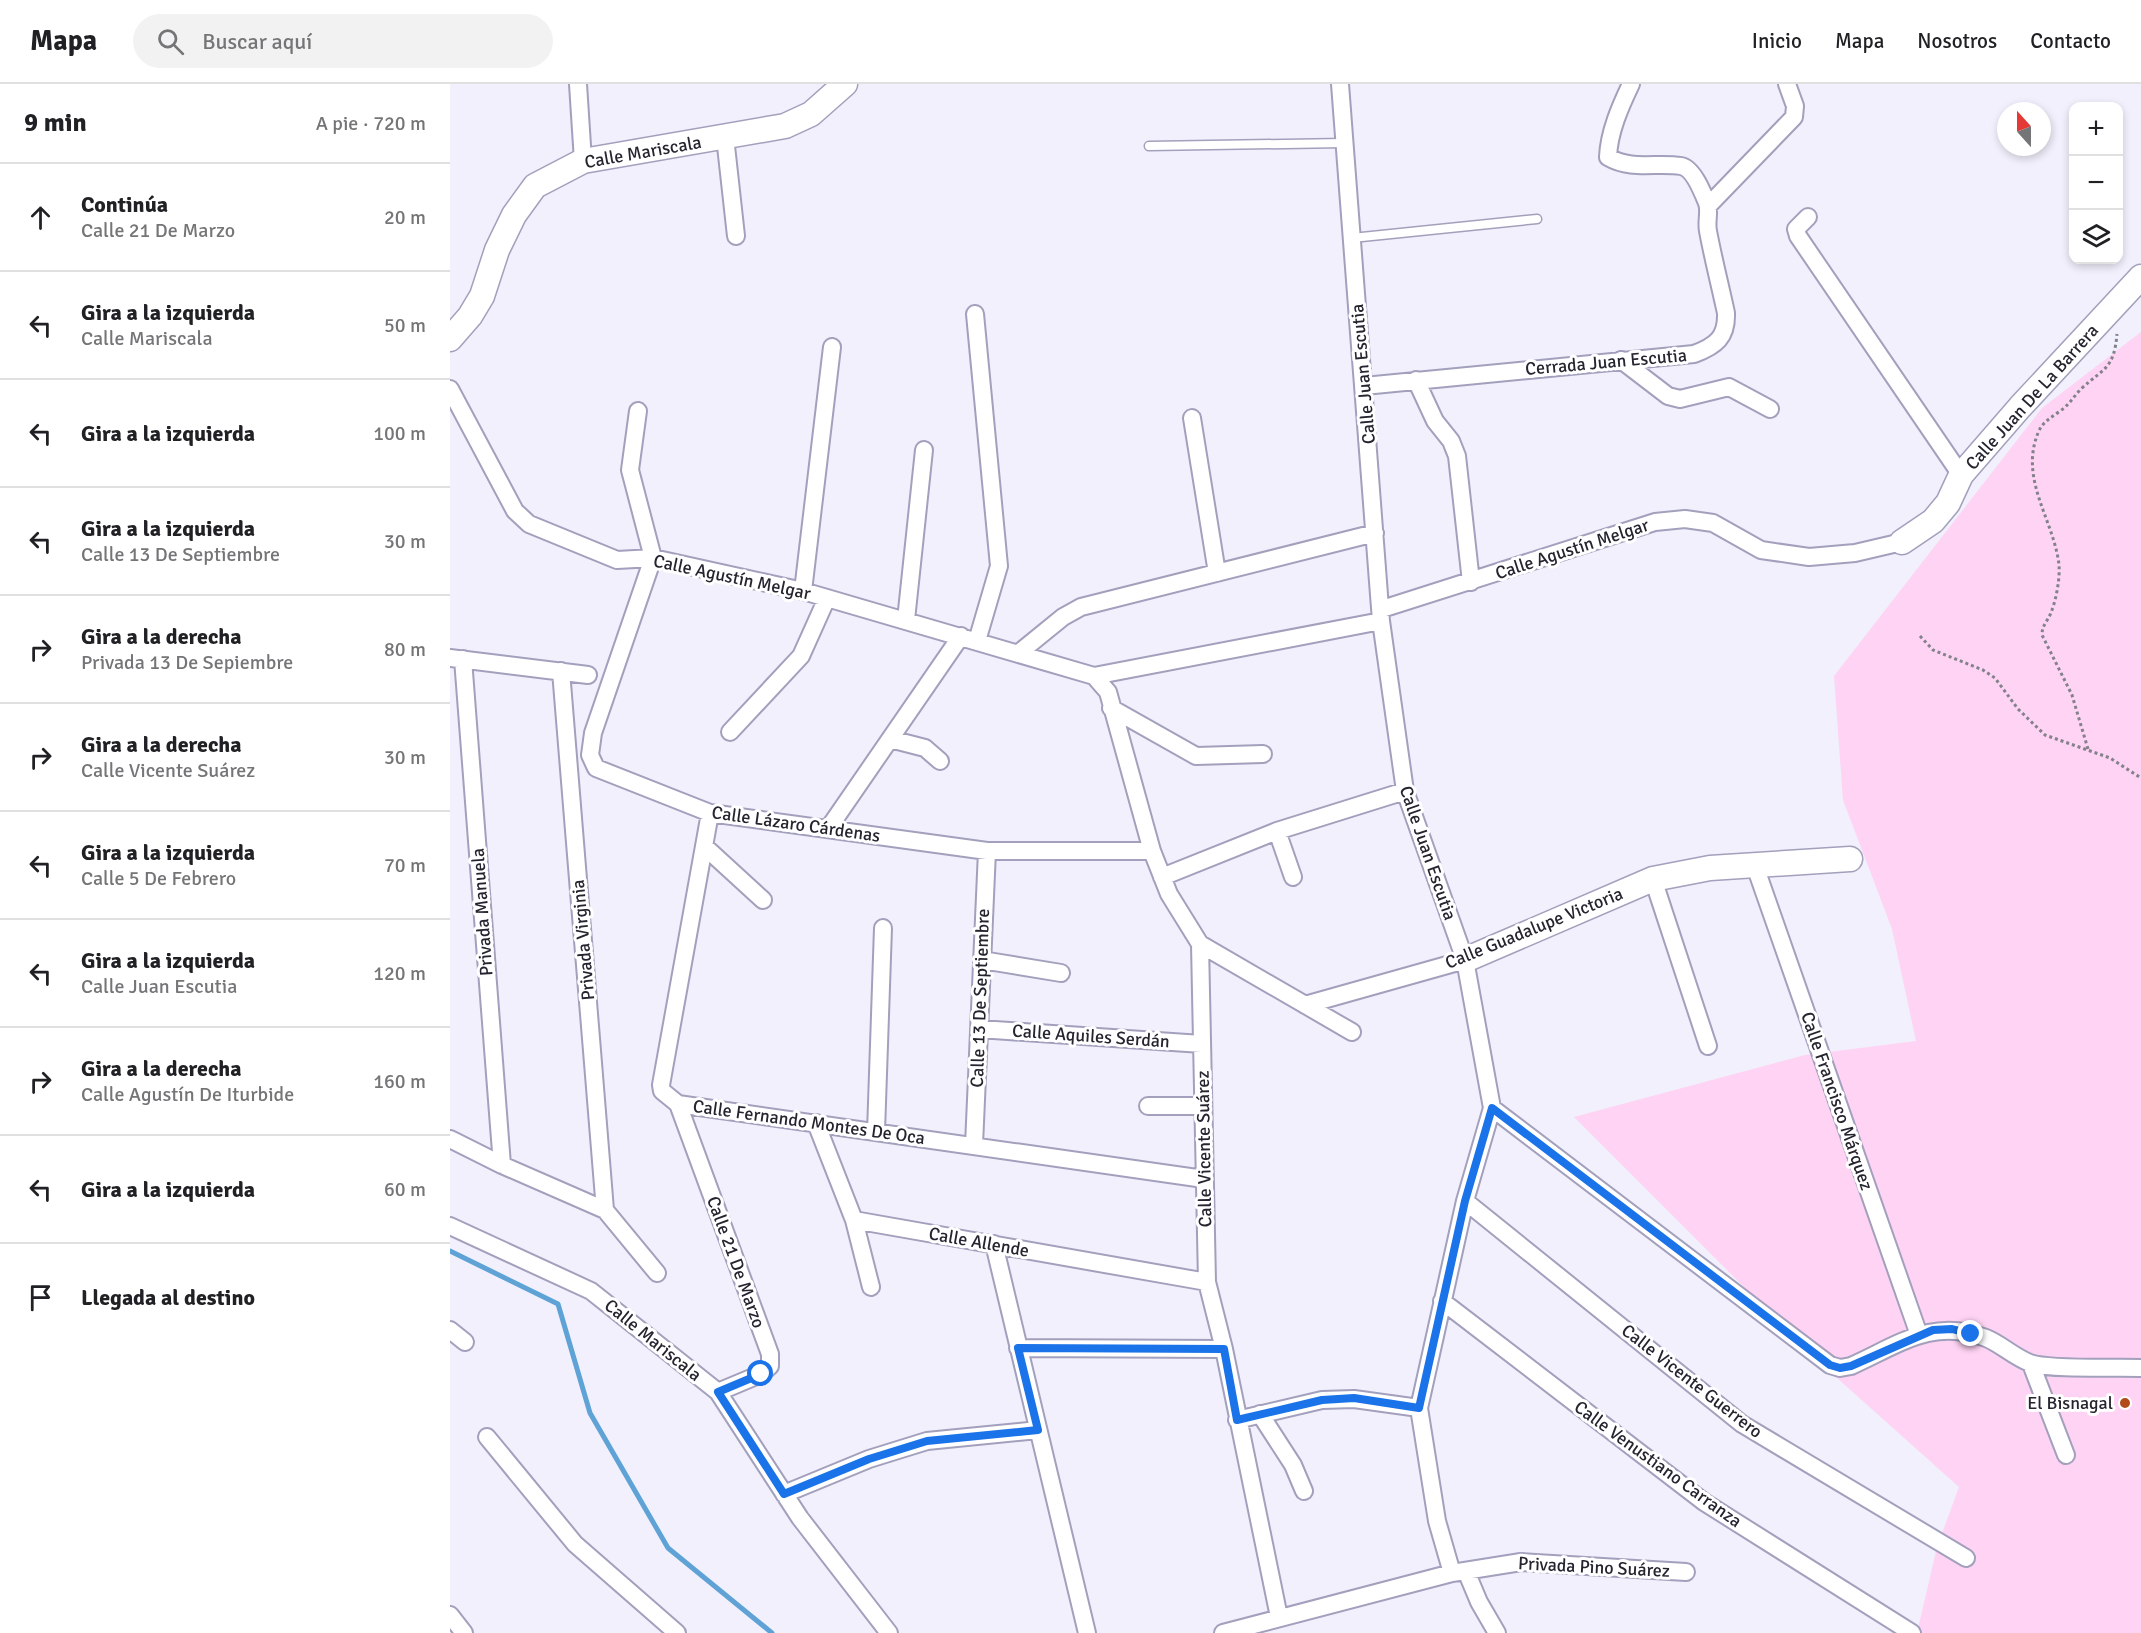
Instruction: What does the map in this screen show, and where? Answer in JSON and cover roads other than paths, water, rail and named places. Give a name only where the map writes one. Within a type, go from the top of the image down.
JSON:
[{"type":"street","points":[[578,84],[583,161]]},
{"type":"street","name":"Calle Mariscala","points":[[450,339],[470,316],[482,296],[497,250],[514,215],[536,186],[583,161],[785,126],[811,114],[846,84]]},
{"type":"street","name":"Calle Juan Escutia","points":[[1340,84],[1382,615],[1405,791],[1465,960],[1492,1108],[1465,1201],[1419,1408],[1437,1521],[1459,1572],[1497,1633]]},
{"type":"street","name":"Cerrada Juan Escutia","points":[[1364,386],[1694,354],[1709,348],[1721,339],[1727,325],[1726,313],[1707,227],[1708,206],[1687,167],[1648,167],[1617,162],[1608,158],[1608,145],[1616,118],[1631,84]]},
{"type":"street","points":[[1708,206],[1794,117],[1795,106],[1787,84]]},
{"type":"street","points":[[725,137],[736,236]]},
{"type":"street","points":[[1808,217],[1796,230],[1798,236],[1961,475]]},
{"type":"street","name":"Calle Juan De La Barrera","points":[[1902,542],[1933,521],[1948,502],[1961,475],[2020,407],[2141,277]]},
{"type":"street","points":[[828,829],[890,739],[969,639],[999,566],[975,314]]},
{"type":"street","points":[[803,591],[832,347]]},
{"type":"street","points":[[1621,360],[1668,396],[1680,399],[1729,387],[1770,409]]},
{"type":"street","points":[[1416,380],[1435,422],[1451,441],[1457,456],[1471,582]]},
{"type":"street","name":"Calle Agustín Melgar","points":[[450,389],[520,518],[529,524],[617,560],[653,558],[803,591],[1020,652],[1094,676],[1382,615],[1471,582],[1655,522],[1685,519],[1713,523],[1761,550],[1809,557],[1855,553],[1902,542]]},
{"type":"street","points":[[638,411],[630,470],[653,558]]},
{"type":"street","points":[[1192,418],[1217,573]]},
{"type":"street","points":[[906,621],[924,450]]},
{"type":"street","points":[[1020,652],[1063,617],[1081,607],[1375,533]]},
{"type":"street","name":"Calle Lázaro Cárdenas","points":[[653,558],[593,733],[590,755],[596,768],[710,813],[987,851],[1152,851]]},
{"type":"street","points":[[730,732],[801,656],[827,598]]},
{"type":"street","points":[[456,658],[588,675]]},
{"type":"street","name":"Privada Manuela","points":[[456,658],[502,1165]]},
{"type":"street","name":"Privada Virginia","points":[[561,671],[605,1210]]},
{"type":"street","points":[[1094,676],[1109,700],[1152,851],[1162,877],[1169,894],[1200,944],[1352,1032]]},
{"type":"street","points":[[1109,700],[1196,756],[1263,754]]},
{"type":"street","points":[[890,739],[925,748],[940,761]]},
{"type":"street","points":[[1162,877],[1276,831],[1405,791]]},
{"type":"street","name":"Calle Fernando Montes De Oca","points":[[710,813],[661,1084],[662,1091],[678,1104],[1204,1179]]},
{"type":"street","points":[[1276,831],[1293,877]]},
{"type":"street","points":[[704,846],[763,900]]},
{"type":"street","name":"Calle 13 De Septiembre","points":[[974,1145],[987,851]]},
{"type":"street","name":"Calle Guadalupe Victoria","points":[[1305,1005],[1465,960],[1653,879],[1710,868],[1850,859]]},
{"type":"street","name":"Calle Francisco Márquez","points":[[1755,866],[1919,1335]]},
{"type":"street","points":[[1653,879],[1708,1046]]},
{"type":"street","points":[[876,1132],[883,928]]},
{"type":"street","name":"Calle Vicente Suárez","points":[[1200,944],[1207,1282],[1224,1349],[1279,1617]]},
{"type":"street","points":[[982,960],[1061,972]]},
{"type":"street","name":"Calle Aquiles Serdán","points":[[979,1029],[1202,1044]]},
{"type":"street","name":"Calle 21 De Marzo","points":[[678,1104],[770,1354],[770,1366],[761,1374],[718,1392]]},
{"type":"street","points":[[1148,1106],[1203,1106]]},
{"type":"street","points":[[1492,1108],[1830,1365],[1840,1368],[1851,1366],[1919,1335],[1933,1330],[1952,1329],[1986,1338],[2031,1364],[2141,1368]]},
{"type":"street","points":[[816,1123],[854,1220],[871,1287]]},
{"type":"street","points":[[450,1139],[502,1165],[605,1210],[657,1273]]},
{"type":"street","name":"Calle Vicente Guerrero","points":[[1465,1201],[1742,1424],[1966,1558]]},
{"type":"street","name":"Calle Allende","points":[[854,1220],[1207,1282]]},
{"type":"street","name":"Calle Mariscala","points":[[450,1226],[591,1291],[718,1392],[784,1494],[889,1633]]},
{"type":"street","points":[[994,1244],[1087,1633]]},
{"type":"street","name":"Calle Venustiano Carranza","points":[[1442,1301],[1704,1502],[1912,1633]]},
{"type":"street","points":[[450,1330],[465,1342]]},
{"type":"street","points":[[1018,1348],[1224,1349]]},
{"type":"street","points":[[2031,1364],[2066,1455]]},
{"type":"street","points":[[1237,1420],[1322,1400],[1354,1398],[1419,1408]]},
{"type":"street","points":[[1260,1414],[1293,1465],[1304,1491]]},
{"type":"street","points":[[784,1494],[869,1459],[927,1441],[1038,1430]]},
{"type":"street","points":[[487,1437],[575,1544],[677,1633]]},
{"type":"street","name":"Privada Pino Suárez","points":[[1223,1633],[1459,1572],[1521,1562],[1686,1572]]},
{"type":"street","points":[[450,1615],[464,1633]]},
{"type":"lane","points":[[1149,146],[1344,143]]},
{"type":"lane","points":[[1352,238],[1537,219]]},
{"type":"waterway","points":[[450,1251],[558,1304],[590,1413],[668,1548],[772,1633]]},
{"type":"place","name":"El Bisnagal","points":[[2125,1403]]}]
